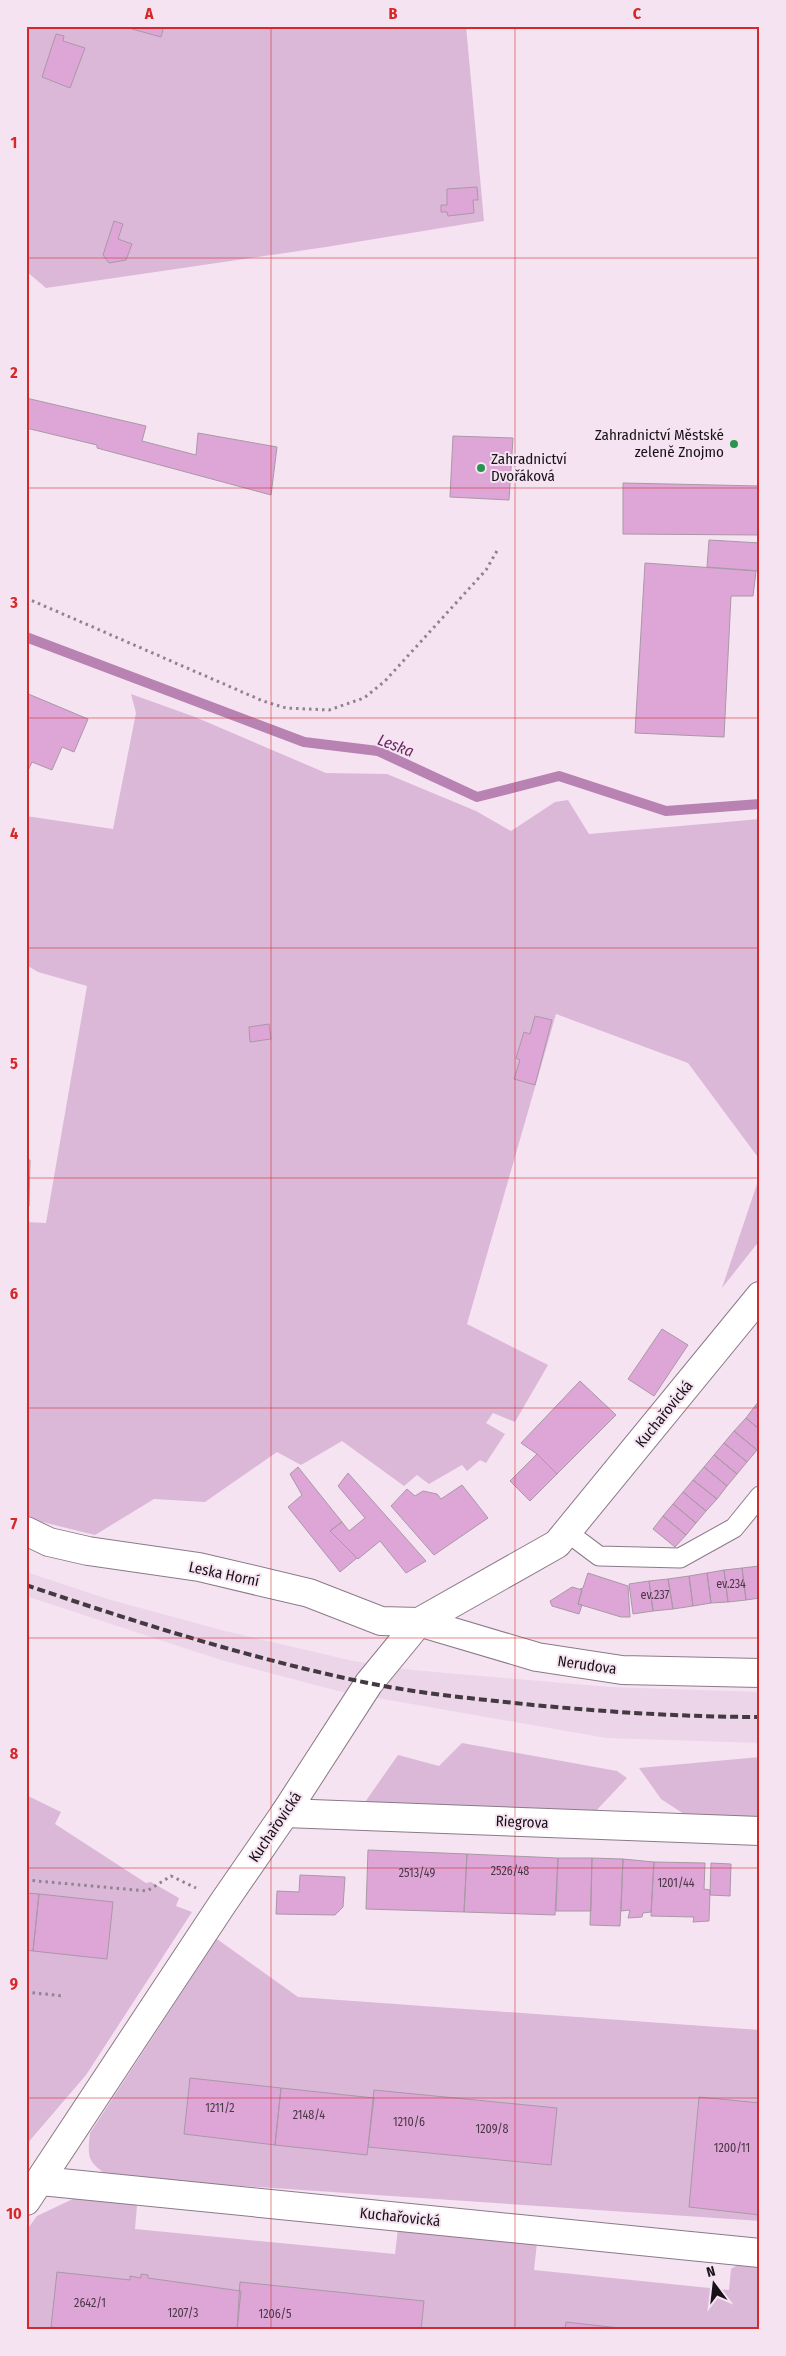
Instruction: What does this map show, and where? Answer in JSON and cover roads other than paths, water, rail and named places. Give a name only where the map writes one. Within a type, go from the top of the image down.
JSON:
[{"type":"street","name":"Kuchařovická","points":[[760,1296],[557,1544],[419,1622],[368,1683],[284,1813],[31,2184],[760,2253]]},
{"type":"street","name":"Leska Horní","points":[[26,1531],[49,1542],[88,1551],[199,1567],[309,1593],[381,1621],[419,1622]]},
{"type":"street","name":"Nerudova","points":[[419,1622],[537,1658],[603,1668],[760,1673]]},
{"type":"street","name":"Riegrova","points":[[284,1813],[760,1831]]},
{"type":"lane","points":[[567,1532],[599,1556],[680,1558],[734,1528],[760,1496]]},
{"type":"waterway","name":"Leska","points":[[26,637],[304,742],[378,751],[477,797],[559,776],[666,811],[760,804]]},
{"type":"railway","points":[[26,1585],[110,1613],[238,1651],[281,1663],[388,1687],[589,1710],[760,1717]]},
{"type":"place","name":"Zahradnictví Městské zeleně Znojmo","points":[[734,444]]},
{"type":"place","name":"Zahradnictví Dvořáková","points":[[481,468]]}]
